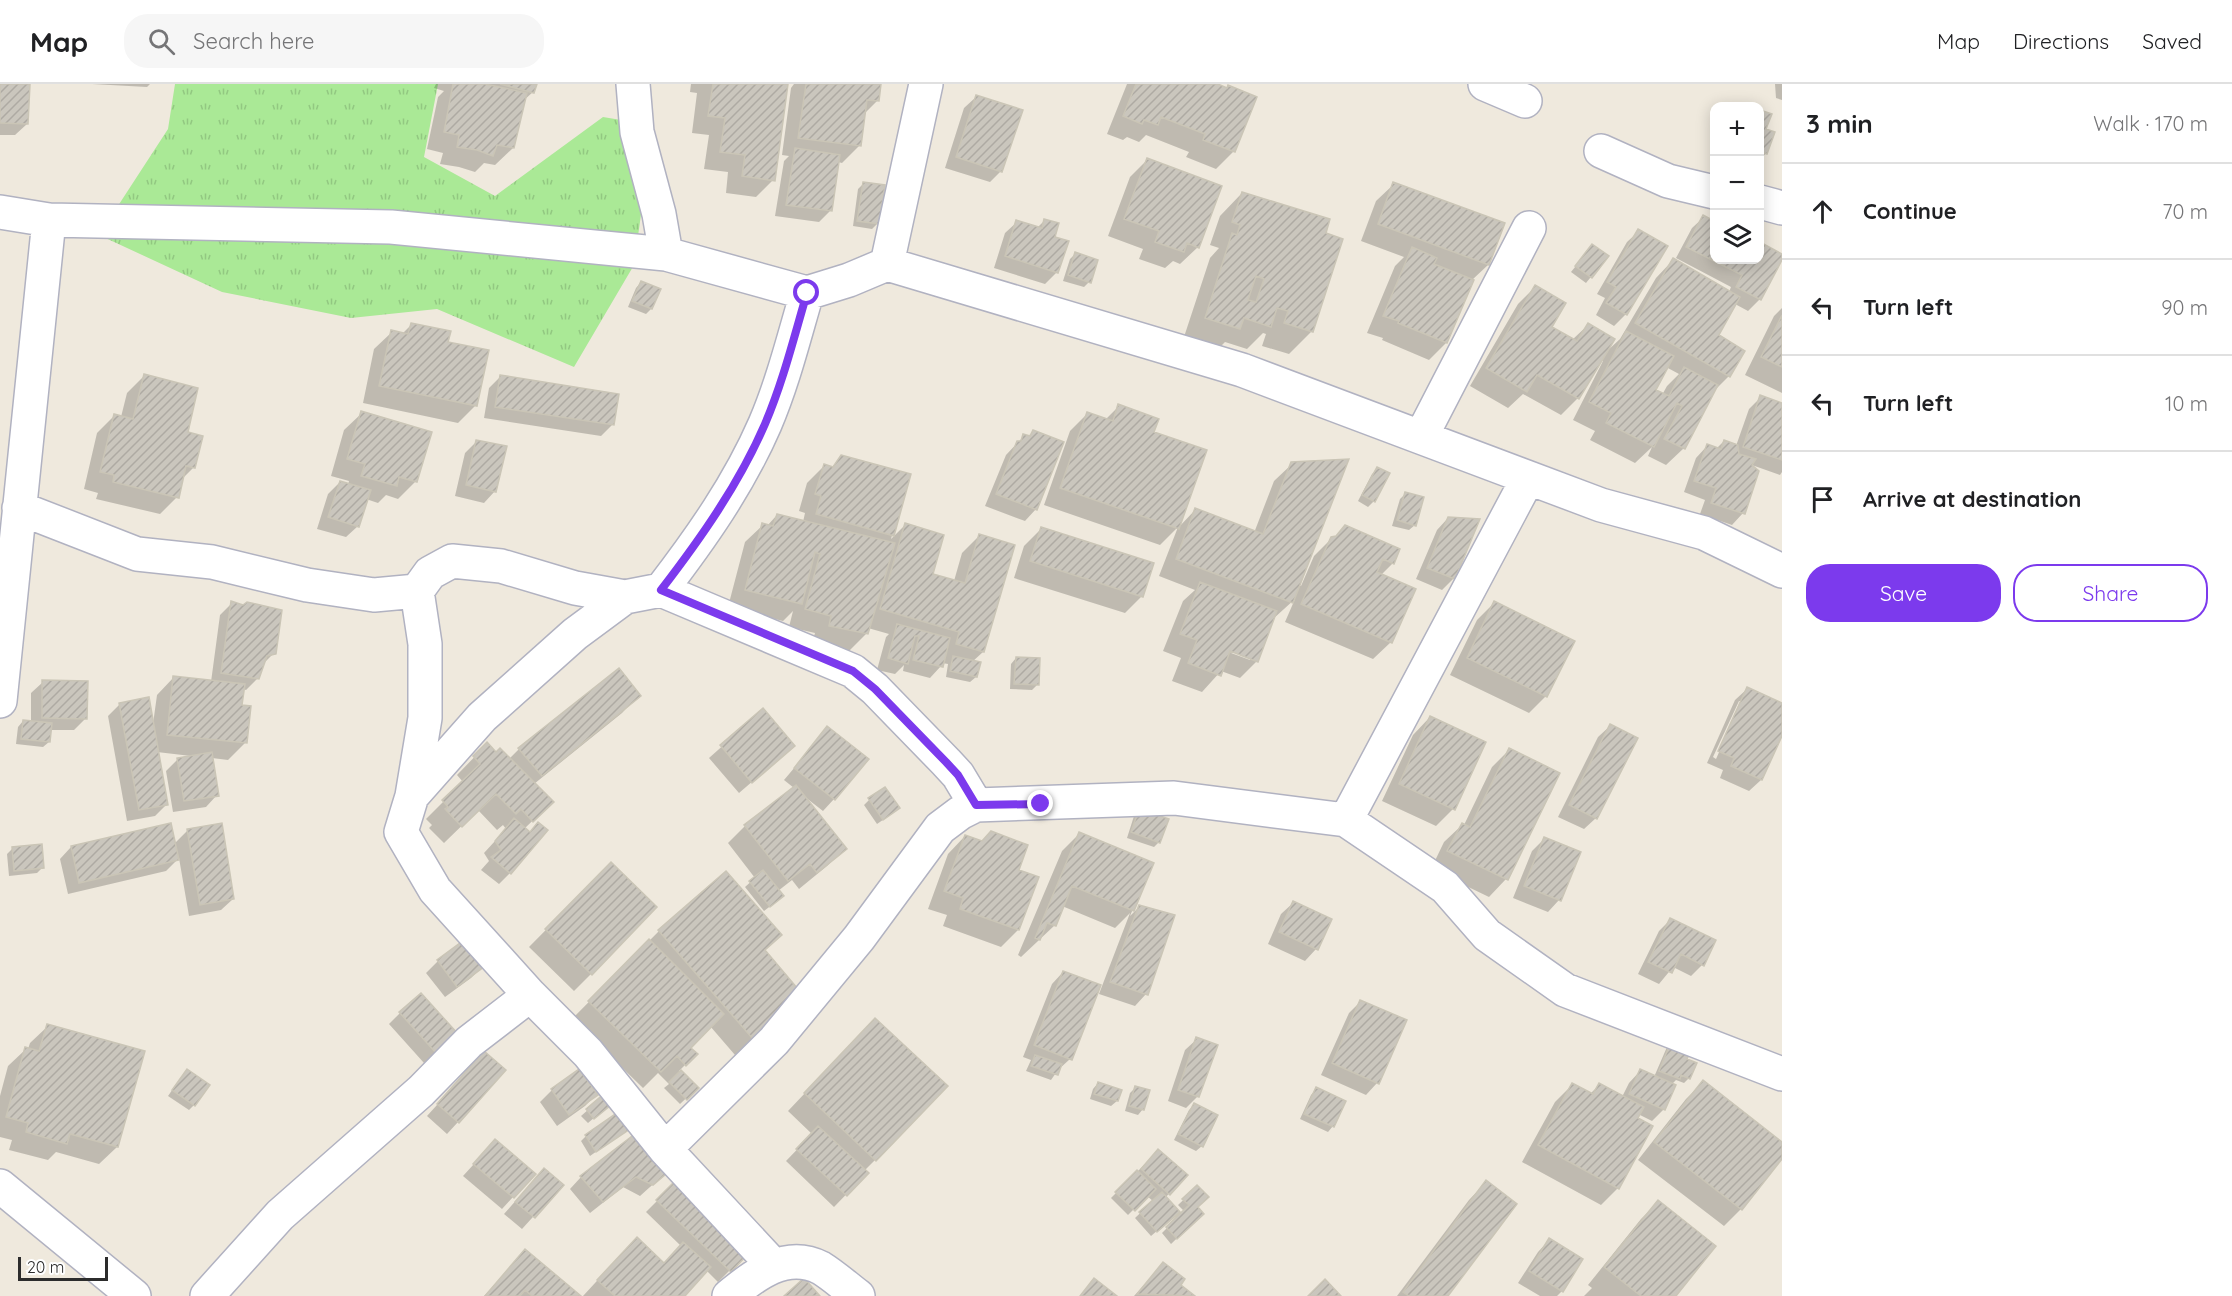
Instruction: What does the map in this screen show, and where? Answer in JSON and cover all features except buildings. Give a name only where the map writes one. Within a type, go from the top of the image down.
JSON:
[{"type":"street","points":[[633,84],[637,132],[659,214],[666,254]]},
{"type":"street","points":[[887,264],[926,84]]},
{"type":"street","points":[[1485,84],[1525,101]]},
{"type":"street","points":[[1601,151],[1668,181],[1710,191]]},
{"type":"street","points":[[1764,203],[1782,208]]},
{"type":"street","points":[[0,212],[49,219],[391,227],[666,254],[807,293],[849,280],[887,264],[1242,370],[1601,505],[1704,533],[1782,571]]},
{"type":"street","points":[[1,687],[49,219]]},
{"type":"street","points":[[1421,437],[1530,228]]},
{"type":"street","points":[[661,590],[697,543],[732,488],[765,423],[807,293]]},
{"type":"street","points":[[1346,820],[1528,478]]},
{"type":"street","points":[[19,508],[137,554],[212,562],[307,585],[374,596],[417,591]]},
{"type":"street","points":[[773,1265],[665,1149],[588,1053],[530,995],[435,890],[401,832],[411,796],[426,718],[426,644],[417,591],[430,573],[453,561],[501,567],[575,588],[625,597],[661,590],[853,671],[875,689],[958,775],[976,805]]},
{"type":"street","points":[[411,796],[482,717],[575,634],[625,597]]},
{"type":"street","points":[[665,1149],[774,1041],[859,939],[940,828],[960,813],[976,805],[1174,798],[1346,820],[1445,887],[1487,935],[1565,990],[1782,1074]]},
{"type":"street","points":[[207,1296],[280,1215],[422,1091],[469,1042],[530,995]]},
{"type":"street","points":[[0,1186],[134,1296]]},
{"type":"street","points":[[729,1296],[773,1265],[795,1260],[820,1268],[858,1296]]},
{"type":"green space","points":[[175,84],[438,84],[424,157],[495,196],[603,117],[627,121],[644,193],[634,265],[574,367],[437,309],[351,318],[222,292],[99,235],[168,129]]},
{"type":"route","points":[[807,293],[765,423],[732,488],[697,543],[661,590],[853,671],[875,689],[958,775],[976,805],[1041,804]]}]
